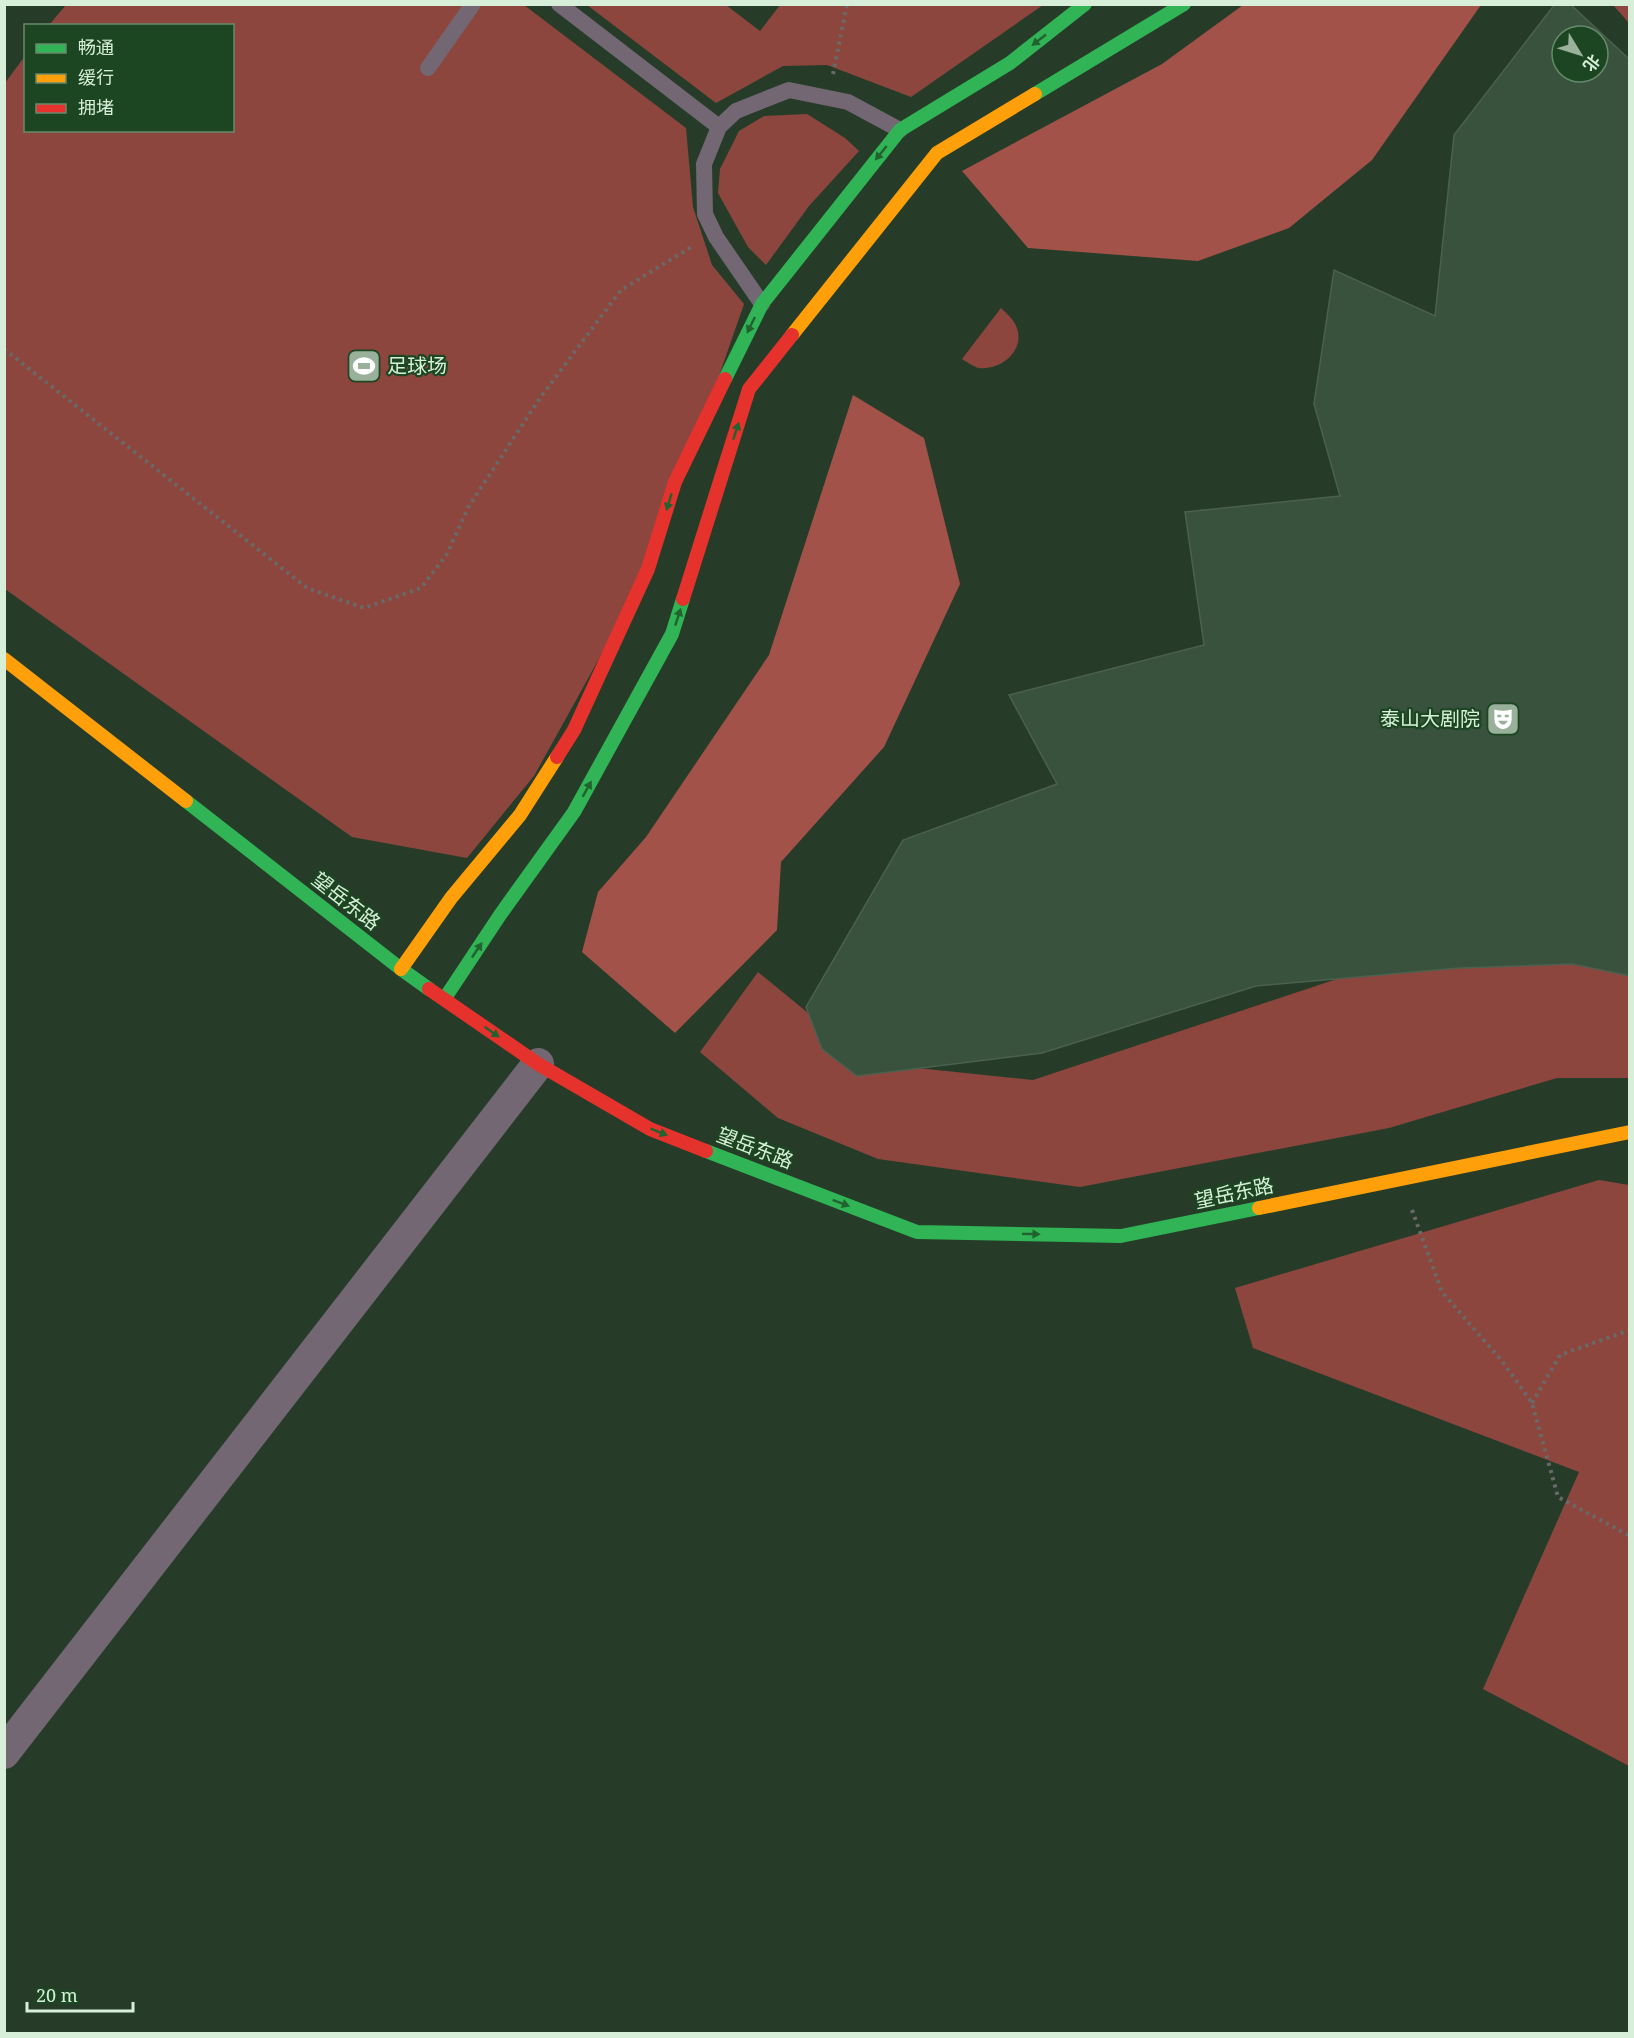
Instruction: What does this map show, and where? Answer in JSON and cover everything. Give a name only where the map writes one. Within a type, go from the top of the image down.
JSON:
[{"type":"street","points":[[401,969],[451,898],[520,815],[574,730],[648,569],[675,482],[762,304],[900,130],[1010,63],[1085,4]]},
{"type":"street","points":[[445,998],[500,915],[574,812],[672,634],[749,389],[937,153],[1184,4]]},
{"type":"street","name":"望岳东路","points":[[4,659],[401,969],[538,1064],[651,1129],[917,1232],[1121,1236],[1629,1132]]},
{"type":"street","points":[[4,1752],[538,1064]]},
{"type":"lane","points":[[428,69],[473,4]]},
{"type":"lane","points":[[559,4],[719,127]]},
{"type":"lane","points":[[762,304],[716,237],[705,214],[704,164],[719,127],[736,111],[789,90],[848,102],[900,130]]},
{"type":"path","points":[[828,98],[847,4]]},
{"type":"path","points":[[4,349],[307,588],[364,608],[421,588],[447,554],[469,506],[540,398],[621,290],[698,242],[716,237]]},
{"type":"path","points":[[1401,1179],[1442,1292],[1502,1361],[1532,1403],[1558,1497],[1629,1536]]},
{"type":"path","points":[[1532,1403],[1560,1355],[1629,1330]]},
{"type":"shaded area","points":[[66,5],[524,5],[686,128],[693,207],[712,265],[744,304],[657,554],[534,776],[467,858],[352,837],[5,589],[5,83],[24,57],[24,132],[234,132],[234,24],[50,24]]},
{"type":"shaded area","points":[[587,5],[726,5],[760,31],[780,5],[1043,5],[911,97],[827,65],[783,66],[716,103]]},
{"type":"shaded area","points":[[1243,5],[1481,5],[1372,160],[1289,228],[1198,261],[1028,248],[962,171],[1162,64]]},
{"type":"shaded area","points":[[1613,5],[1629,5],[1629,23]]},
{"type":"shaded area","points":[[807,114],[845,138],[859,151],[809,206],[766,265],[748,247],[718,193],[720,169],[739,131],[764,116]]},
{"type":"shaded area","points":[[1001,308],[1013,320],[1018,331],[1016,348],[1012,355],[1005,361],[988,368],[979,368],[962,359]]},
{"type":"shaded area","points":[[853,395],[924,438],[960,584],[884,747],[781,862],[777,930],[675,1033],[582,952],[598,892],[646,837],[769,655]]},
{"type":"shaded area","points":[[1544,959],[1629,970],[1629,1078],[1557,1078],[1389,1128],[1080,1187],[878,1159],[778,1118],[700,1052],[758,972],[869,1063],[1033,1080],[1340,978]]},
{"type":"shaded area","points":[[1599,1180],[1629,1185],[1629,1766],[1483,1689],[1579,1472],[1253,1348],[1235,1288]]},
{"type":"building","points":[[1555,4],[1570,4],[1591,24],[1550,24],[1550,84],[1610,84],[1610,41],[1630,60],[1630,976],[1572,964],[1459,968],[1256,986],[1042,1053],[857,1076],[822,1049],[806,1007],[903,840],[1057,784],[1009,695],[1204,645],[1185,512],[1340,496],[1314,404],[1334,270],[1435,316],[1454,135]]},
{"type":"traffic: fast","points":[[725,379],[762,304],[900,130],[1010,63],[1085,4]]},
{"type":"traffic: fast","points":[[1035,94],[1184,4]]},
{"type":"traffic: fast","points":[[445,998],[500,915],[574,812],[672,634],[683,599]]},
{"type":"traffic: fast","points":[[186,801],[429,989]]},
{"type":"traffic: fast","points":[[706,1151],[917,1232],[1121,1236],[1259,1208]]},
{"type":"traffic: slow","points":[[792,335],[937,153],[1035,94]]},
{"type":"traffic: slow","points":[[4,659],[186,801]]},
{"type":"traffic: slow","points":[[401,969],[451,898],[520,815],[557,757]]},
{"type":"traffic: slow","points":[[1259,1208],[1630,1132]]},
{"type":"traffic: jam","points":[[683,599],[749,389],[792,335]]},
{"type":"traffic: jam","points":[[557,757],[574,730],[648,569],[675,482],[725,379]]},
{"type":"traffic: jam","points":[[429,989],[538,1064],[650,1129],[706,1151]]},
{"type":"place","name":"足球场","points":[[364,366]]},
{"type":"place","name":"泰山大剧院","points":[[1503,719]]}]
